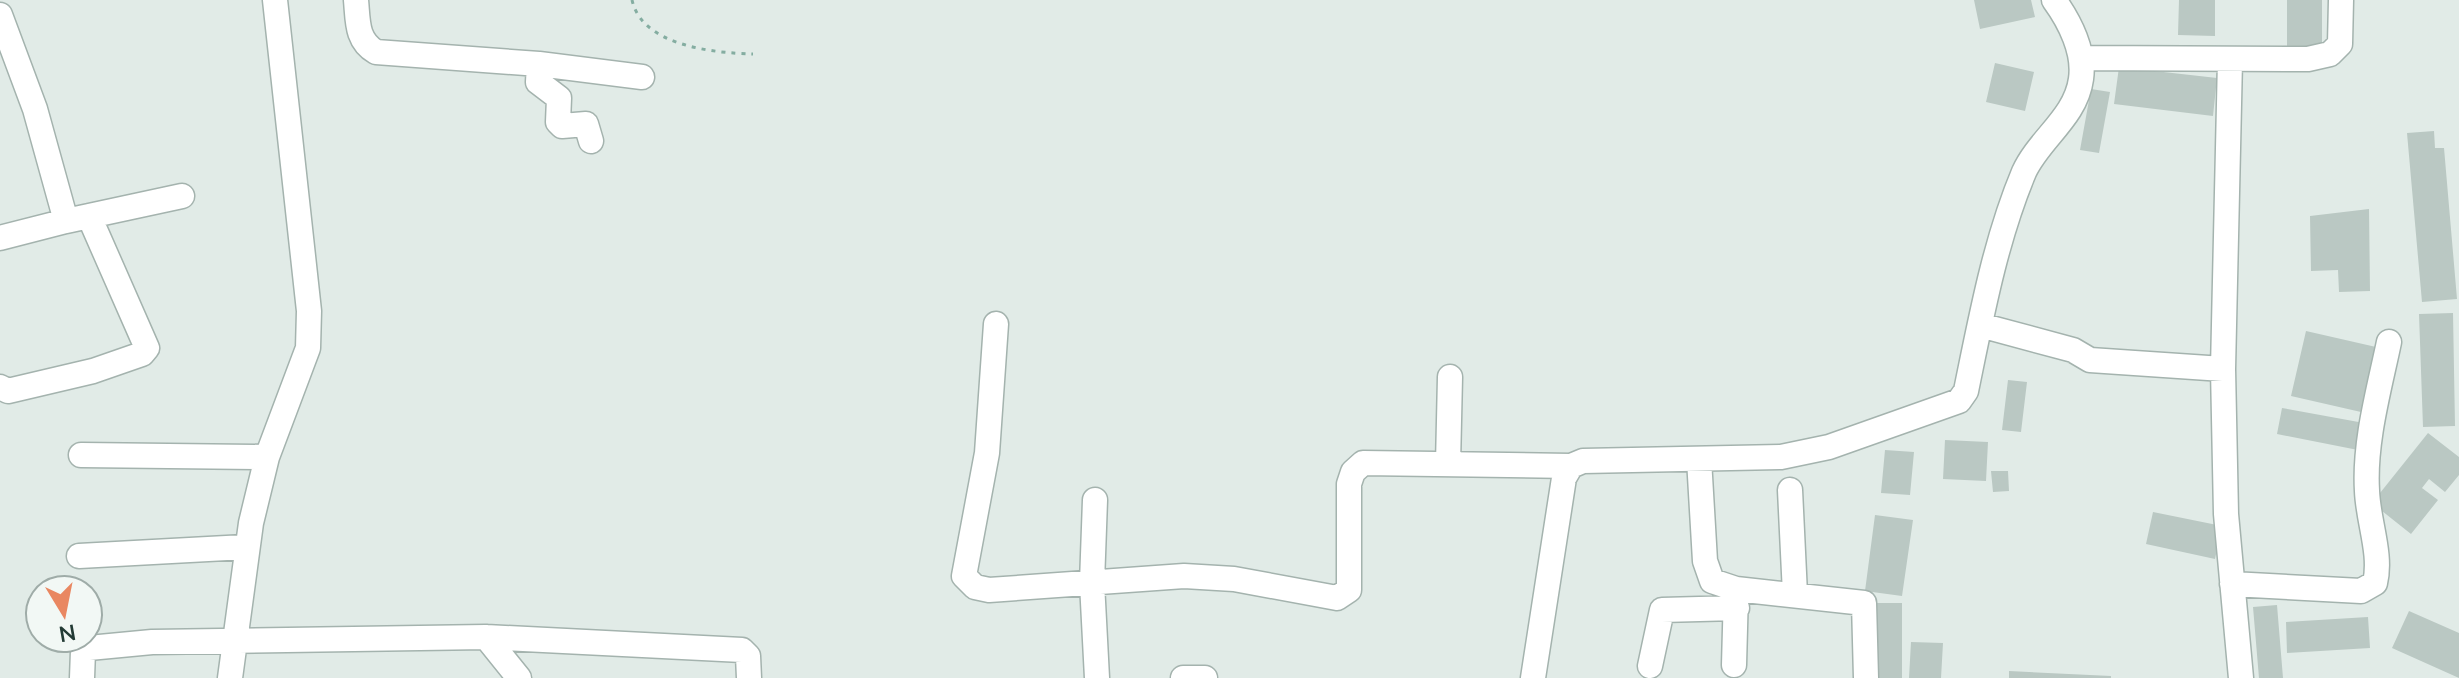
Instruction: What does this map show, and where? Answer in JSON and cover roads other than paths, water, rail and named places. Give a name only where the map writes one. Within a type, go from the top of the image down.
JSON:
[{"type":"street","points":[[230,678],[245,547],[267,457],[308,348],[309,311],[275,0]]},
{"type":"street","points":[[356,0],[360,36],[366,46],[376,52],[539,64],[642,77]]},
{"type":"street","points":[[996,324],[987,453],[964,576],[975,587],[989,590],[1184,576],[1234,579],[1337,598],[1349,590],[1349,484],[1353,472],[1370,460],[1571,466],[1583,461],[1781,457],[1811,452],[1959,401],[1966,391],[1980,325],[2024,172],[2076,98],[2082,58],[2054,0]]},
{"type":"street","points":[[2082,58],[2308,59],[2330,54],[2340,44],[2341,0]]},
{"type":"street","points":[[0,15],[77,219],[147,348],[142,354],[93,371],[8,391],[0,387]]},
{"type":"street","points":[[2230,60],[2223,369],[2232,584],[2241,678]]},
{"type":"street","points":[[539,64],[538,82],[559,98],[558,122],[562,126],[586,124],[591,141]]},
{"type":"street","points":[[0,238],[182,196]]},
{"type":"street","points":[[1980,325],[2073,350],[2090,360],[2223,369]]},
{"type":"street","points":[[2232,584],[2361,591],[2375,583],[2379,568],[2367,488],[2373,422],[2389,342]]},
{"type":"street","points":[[1448,464],[1450,377]]},
{"type":"street","points":[[81,455],[267,457]]},
{"type":"street","points":[[1699,459],[1707,573],[1736,599],[1734,665]]},
{"type":"street","points":[[1533,678],[1564,478],[1571,466]]},
{"type":"street","points":[[1790,490],[1795,594]]},
{"type":"street","points":[[1095,500],[1092,583],[1097,678]]},
{"type":"street","points":[[79,556],[245,547]]},
{"type":"street","points":[[1650,666],[1662,610],[1795,594],[1864,603],[1866,678]]},
{"type":"street","points":[[486,637],[519,678]]},
{"type":"street","points":[[82,678],[83,651],[89,648],[236,641],[486,637],[742,650],[748,656],[749,678]]},
{"type":"street","points":[[1183,678],[1205,678]]}]
